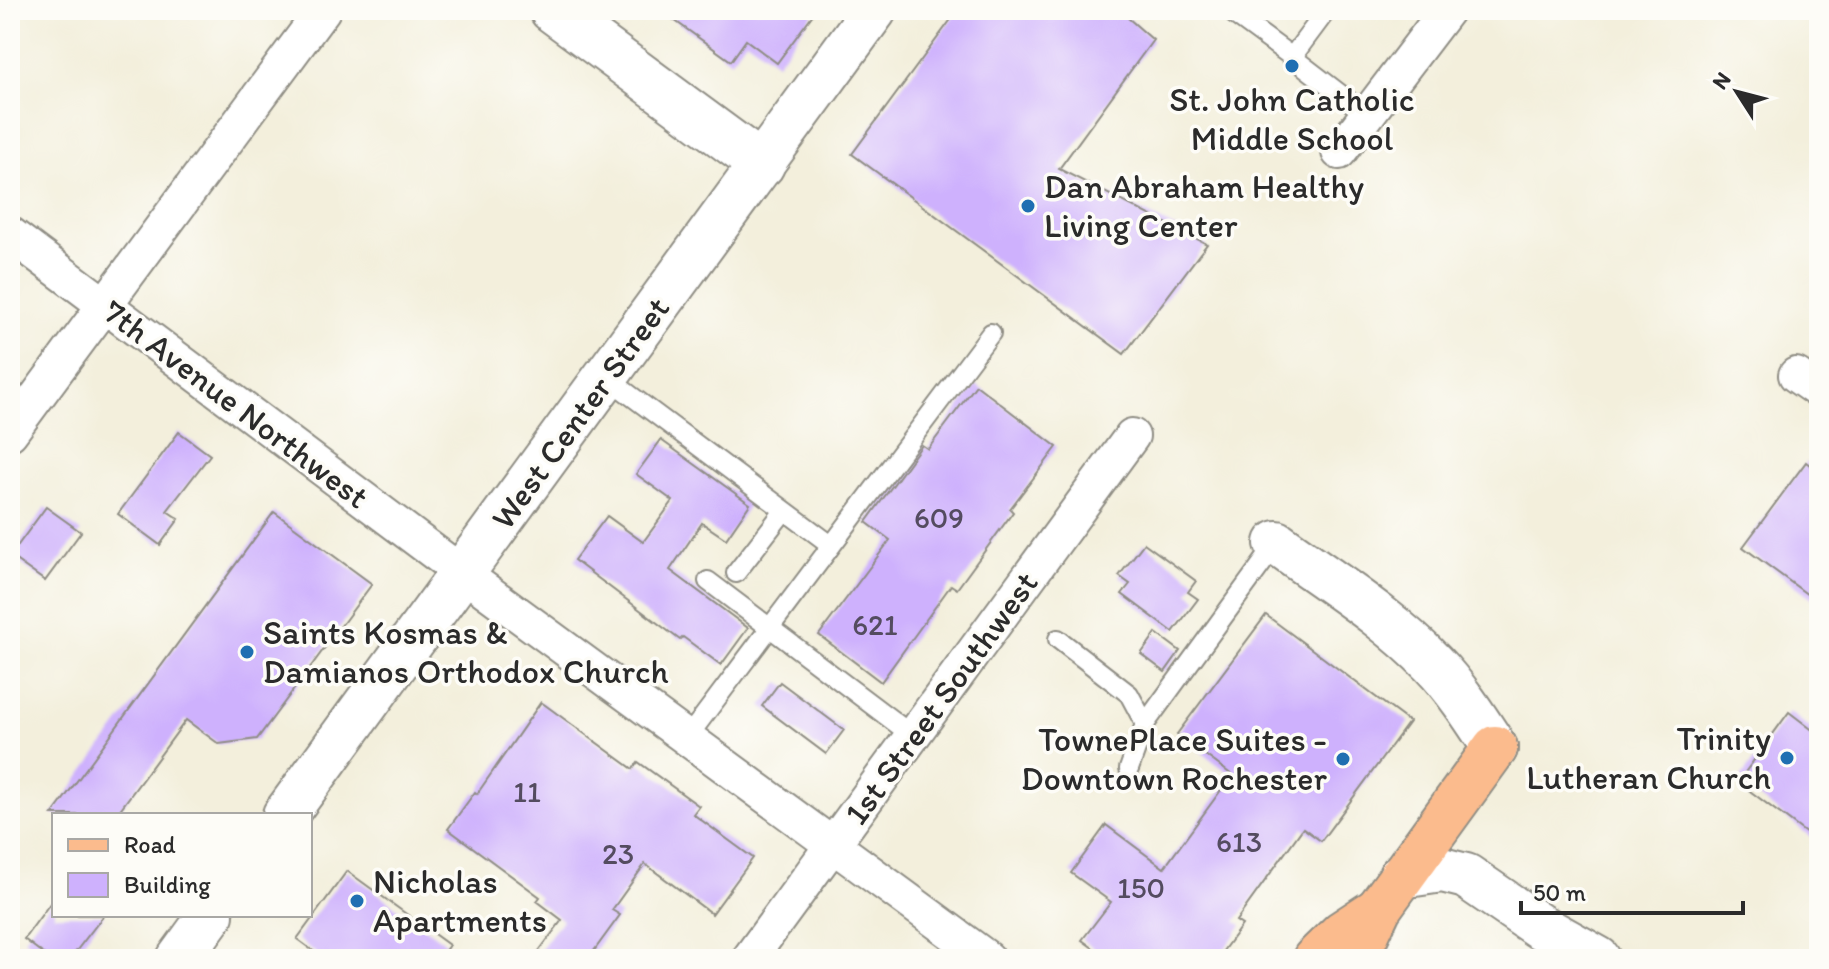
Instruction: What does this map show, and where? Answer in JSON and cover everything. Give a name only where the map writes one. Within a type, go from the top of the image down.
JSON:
[{"type":"main road","points":[[1355,959],[1390,892],[1495,748]]},
{"type":"main road","points":[[1315,959],[1390,892]]},
{"type":"street","points":[[10,433],[323,10]]},
{"type":"street","points":[[552,10],[762,165]]},
{"type":"street","name":"West Center Street","points":[[286,813],[874,10]]},
{"type":"street","points":[[1339,152],[1442,12]]},
{"type":"street","name":"7th Avenue Northwest","points":[[10,234],[462,573],[988,959]]},
{"type":"street","name":"1st Street Southwest","points":[[749,959],[1132,436]]},
{"type":"street","points":[[1277,543],[1432,663],[1459,695],[1495,748]]},
{"type":"street","points":[[1390,892],[1442,870],[1466,876],[1546,930],[1603,956]]},
{"type":"street","points":[[179,959],[210,917]]},
{"type":"lane","points":[[1228,10],[1366,114]]},
{"type":"lane","points":[[1292,57],[1327,10]]},
{"type":"lane","points":[[687,738],[991,333]]},
{"type":"lane","points":[[606,377],[831,545]]},
{"type":"lane","points":[[736,573],[784,511]]},
{"type":"lane","points":[[1129,769],[1145,724],[1277,543]]},
{"type":"lane","points":[[708,581],[913,736]]},
{"type":"lane","points":[[1058,639],[1129,694],[1145,724]]},
{"type":"building","points":[[660,10],[816,10],[777,63],[746,40],[731,61]]},
{"type":"building","name":"Dan Abraham Healthy Living Center","points":[[958,10],[1119,10],[1153,40],[1059,169],[1207,244],[1124,354],[852,154]]},
{"type":"building","points":[[976,385],[1057,447],[1010,509],[1013,512],[957,589],[951,585],[881,682],[819,635],[890,540],[866,522],[922,445],[928,449]]},
{"type":"building","points":[[179,432],[210,455],[167,511],[179,519],[160,545],[118,514]]},
{"type":"building","points":[[661,440],[750,504],[726,539],[702,523],[670,570],[748,628],[721,665],[683,637],[680,640],[574,560],[607,516],[643,542],[673,501],[636,474]]},
{"type":"building","points":[[1806,462],[1819,472],[1819,603],[1743,547]]},
{"type":"building","points":[[46,507],[81,532],[45,581],[10,556]]},
{"type":"building","name":"Saints Kosmas & Damianos Orthodox Church","points":[[274,512],[372,584],[257,739],[219,744],[186,720],[117,813],[53,813]]},
{"type":"building","points":[[1144,543],[1196,581],[1188,592],[1198,599],[1173,632],[1122,594],[1130,584],[1119,576]]},
{"type":"building","points":[[1266,615],[1409,722],[1321,841],[1303,828],[1236,921],[1242,925],[1217,959],[1108,959],[1082,940],[1111,902],[1071,873],[1106,825],[1164,868],[1232,775],[1177,734]]},
{"type":"building","points":[[1156,633],[1180,651],[1165,672],[1141,654]]},
{"type":"building","points":[[780,682],[844,730],[826,754],[762,706]]},
{"type":"building","points":[[541,702],[633,769],[638,762],[699,806],[693,814],[753,858],[712,914],[645,864],[612,910],[620,915],[588,959],[533,959],[562,920],[537,901],[540,897],[448,829],[475,792],[477,794]]},
{"type":"building","name":"Trinity Lutheran Church","points":[[1789,712],[1819,735],[1819,843],[1738,782]]},
{"type":"building","name":"Nicholas Apartments","points":[[347,871],[449,945],[439,959],[324,959],[297,939]]},
{"type":"building","points":[[51,902],[52,917],[102,917],[70,959],[50,959],[24,939]]},
{"type":"place","name":"St. John Catholic Middle School","points":[[1292,66]]},
{"type":"place","name":"Dan Abraham Healthy Living Center","points":[[1028,206]]},
{"type":"place","name":"Saints Kosmas & Damianos Orthodox Church","points":[[247,652]]},
{"type":"place","name":"Trinity Lutheran Church","points":[[1787,758]]},
{"type":"place","name":"TownePlace Suites - Downtown Rochester","points":[[1343,759]]},
{"type":"place","name":"Nicholas Apartments","points":[[357,901]]}]
